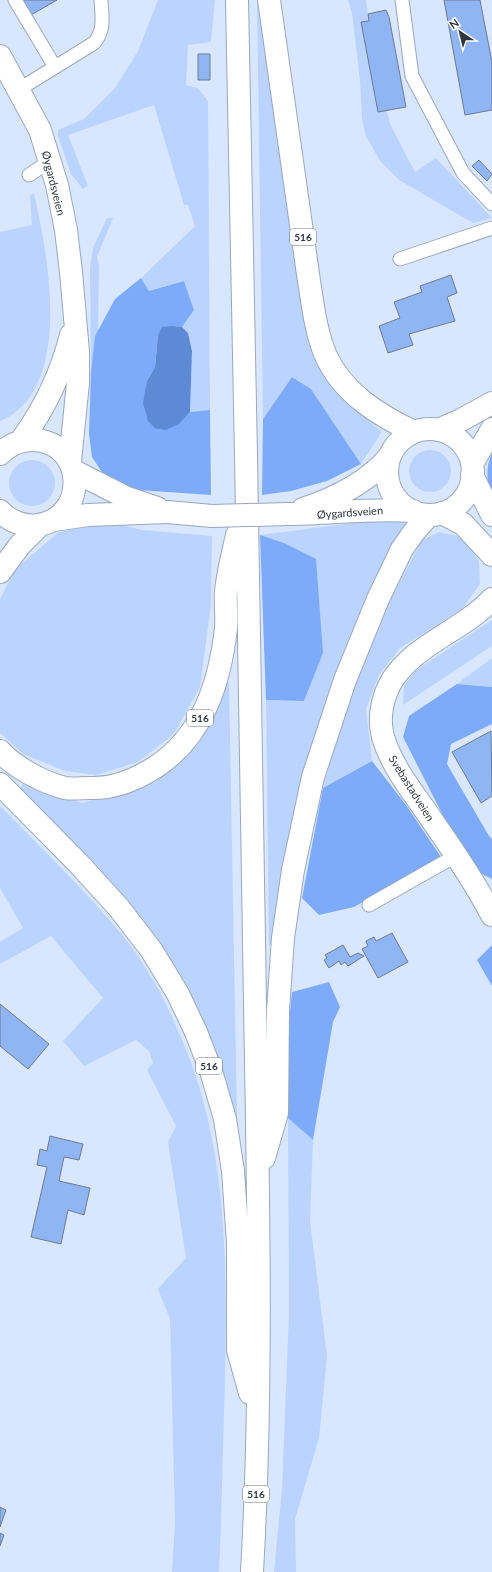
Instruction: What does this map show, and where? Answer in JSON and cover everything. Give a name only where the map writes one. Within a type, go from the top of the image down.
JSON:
[{"type":"main road","name":"516","points":[[237,0],[259,1288],[256,1509],[252,1572]]},
{"type":"main road","name":"516","points":[[269,0],[309,281],[316,321],[326,354],[340,380],[362,402],[392,422],[414,432]]},
{"type":"main road","name":"Øygardsveien","points":[[0,56],[40,130],[57,185],[66,230],[71,272],[78,352],[78,383],[72,466],[75,489],[68,507],[47,522]]},
{"type":"main road","name":"Øygardsveien","points":[[8,447],[35,422],[56,383],[66,356],[74,320]]},
{"type":"main road","points":[[438,430],[461,420],[492,403]]},
{"type":"main road","name":"Øygardsveien","points":[[316,510],[366,480],[389,457],[397,444],[414,432],[426,429],[449,433],[460,441],[468,452],[472,470]]},
{"type":"main road","points":[[428,513],[454,507],[463,499],[469,488],[472,470],[492,429]]},
{"type":"main road","name":"Øygardsveien","points":[[8,447],[35,440],[50,444],[62,452],[72,466],[127,498],[167,512]]},
{"type":"main road","name":"Øygardsveien","points":[[389,457],[387,478],[392,492],[401,504],[428,513]]},
{"type":"main road","points":[[472,470],[492,516]]},
{"type":"main road","name":"516","points":[[0,751],[31,775],[65,788],[104,788],[140,777],[169,759],[193,733],[212,696],[222,662],[226,626],[226,591],[246,486]]},
{"type":"main road","name":"Øygardsveien","points":[[0,511],[16,522],[32,526],[88,515],[167,512],[212,516],[287,514],[316,510],[388,509],[428,513]]},
{"type":"main road","name":"516","points":[[257,1180],[277,1113],[278,1010],[283,938],[293,870],[313,777],[344,680],[378,598],[402,549],[428,513]]},
{"type":"main road","points":[[428,513],[463,524],[492,555]]},
{"type":"main road","points":[[0,572],[20,545],[47,522]]},
{"type":"main road","name":"Svebastadveien","points":[[492,599],[464,624],[414,656],[398,672],[387,691],[381,713],[383,736],[392,758],[457,855],[492,915]]},
{"type":"main road","name":"516","points":[[0,784],[78,863],[119,908],[152,951],[178,994],[196,1032],[210,1071],[224,1118],[233,1171],[238,1243],[238,1350],[257,1416]]},
{"type":"lane","points":[[15,0],[56,67]]},
{"type":"lane","points":[[18,90],[94,44],[99,37],[103,19],[101,0]]},
{"type":"lane","points":[[402,0],[412,76],[463,173],[492,204]]},
{"type":"lane","points":[[29,175],[50,162]]},
{"type":"lane","points":[[400,258],[492,228]]},
{"type":"lane","points":[[369,906],[457,855]]},
{"type":"shaded area","points":[[158,0],[215,0],[211,42],[188,45],[186,85],[198,88],[208,101],[210,410],[190,412],[192,351],[188,333],[182,327],[194,310],[184,281],[149,291],[141,278],[195,226],[188,205],[184,205],[154,105],[68,135],[88,186],[83,189],[71,174],[58,136],[58,130],[84,119],[115,88],[138,51]]},
{"type":"shaded area","points":[[257,0],[317,360],[339,395],[382,432],[361,464],[311,389],[292,377],[263,419]]},
{"type":"shaded area","points":[[348,0],[366,0],[369,21],[361,22],[391,126],[415,172],[436,158],[492,218],[473,223],[399,180],[380,161],[366,136],[362,119],[360,81],[352,13]]},
{"type":"shaded area","points":[[34,193],[48,271],[50,329],[46,356],[39,380],[27,401],[15,413],[0,421],[0,232],[32,225],[30,195]]},
{"type":"shaded area","points":[[107,218],[113,218],[97,257],[99,266],[98,331],[95,336],[91,371],[90,268],[93,248]]},
{"type":"shaded area","points":[[141,278],[149,291],[184,281],[194,310],[182,327],[173,326],[158,335],[155,367],[147,381],[156,429],[167,429],[175,425],[183,420],[190,412],[210,410],[211,495],[138,490],[105,477],[92,457],[89,434],[91,371],[95,336],[115,299]]},
{"type":"shaded area","points":[[162,327],[182,327],[188,333],[192,351],[190,412],[179,424],[166,430],[156,429],[148,421],[143,403],[147,381],[155,367],[158,335]]},
{"type":"shaded area","points":[[292,377],[311,389],[361,464],[327,481],[291,491],[262,495],[263,419]]},
{"type":"shaded area","points":[[426,450],[434,450],[445,456],[451,467],[451,475],[445,486],[434,492],[426,492],[415,486],[409,475],[409,467],[415,456]]},
{"type":"shaded area","points":[[492,454],[492,501],[489,490],[488,464]]},
{"type":"shaded area","points":[[37,460],[49,466],[54,474],[54,492],[49,500],[41,505],[27,506],[15,500],[10,492],[9,478],[15,466],[23,461]]},
{"type":"shaded area","points":[[384,519],[407,523],[380,571],[365,604],[351,638],[312,747],[296,804],[289,839],[274,945],[269,945],[266,700],[304,701],[260,535]]},
{"type":"shaded area","points":[[109,522],[143,530],[212,536],[211,605],[200,687],[174,734],[138,762],[96,775],[65,771],[23,754],[0,733],[0,599],[15,569],[59,532]]},
{"type":"shaded area","points":[[439,532],[462,537],[479,561],[480,584],[462,609],[400,648],[379,675],[366,709],[372,761],[323,788],[343,718],[378,623],[422,540]]},
{"type":"shaded area","points":[[260,535],[284,543],[316,559],[323,653],[304,701],[266,700]]},
{"type":"shaded area","points":[[492,620],[492,646],[403,705],[404,686],[415,671]]},
{"type":"shaded area","points":[[492,658],[492,687],[457,684]]},
{"type":"shaded area","points":[[220,682],[229,682],[237,1118],[229,1116],[204,1027],[17,791],[24,783],[82,803],[156,782],[206,732]]},
{"type":"shaded area","points":[[457,684],[492,687],[492,724],[451,744],[447,764],[492,839],[492,879],[478,872],[459,847],[403,737],[409,716]]},
{"type":"shaded area","points":[[372,761],[406,805],[441,857],[354,907],[319,915],[302,898],[323,788]]},
{"type":"shaded area","points":[[0,806],[64,870],[124,937],[138,956],[159,990],[175,1024],[192,1066],[205,1109],[215,1153],[221,1198],[224,1243],[226,1334],[219,1572],[172,1572],[175,1522],[170,1319],[158,1289],[186,1258],[168,1142],[176,1126],[147,1070],[153,1063],[149,1051],[136,1040],[84,1066],[63,1041],[103,998],[51,936],[0,964],[0,942],[23,928],[0,888]]},
{"type":"shaded area","points":[[492,945],[492,986],[477,960]]},
{"type":"shaded area","points":[[329,982],[340,1007],[333,1022],[313,1140],[288,1118],[287,1043],[292,992]]},
{"type":"shaded area","points":[[288,1118],[313,1140],[310,1221],[327,1356],[319,1438],[295,1519],[296,1572],[274,1572],[282,1489],[289,1313]]},
{"type":"building","points":[[22,0],[57,0],[31,15]]},
{"type":"building","points":[[444,0],[480,0],[492,62],[492,110],[465,115]]},
{"type":"building","points":[[386,10],[389,17],[406,107],[378,112],[361,22],[369,21],[368,14]]},
{"type":"building","points":[[198,54],[210,54],[210,80],[198,80]]},
{"type":"building","points":[[479,160],[492,174],[487,181],[472,166]]},
{"type":"building","points":[[451,275],[457,293],[447,297],[455,321],[409,334],[413,345],[388,353],[379,326],[400,318],[394,302],[422,292],[420,286]]},
{"type":"building","points":[[491,731],[492,796],[481,803],[452,752]]},
{"type":"building","points":[[392,933],[408,962],[378,978],[362,949],[368,946],[366,941],[374,937],[376,941]]},
{"type":"building","points":[[343,945],[350,957],[358,953],[364,956],[348,966],[345,962],[341,965],[339,961],[329,968],[324,960],[327,958],[325,955]]},
{"type":"building","points":[[0,1004],[49,1044],[28,1069],[0,1046]]},
{"type":"building","points":[[50,1136],[83,1144],[79,1160],[64,1157],[59,1181],[90,1188],[84,1215],[68,1210],[61,1244],[31,1237],[47,1167],[37,1165],[40,1149],[47,1151]]},
{"type":"building","points":[[0,1507],[6,1510],[0,1527]]},
{"type":"building","points":[[0,1533],[4,1535],[0,1546]]}]
